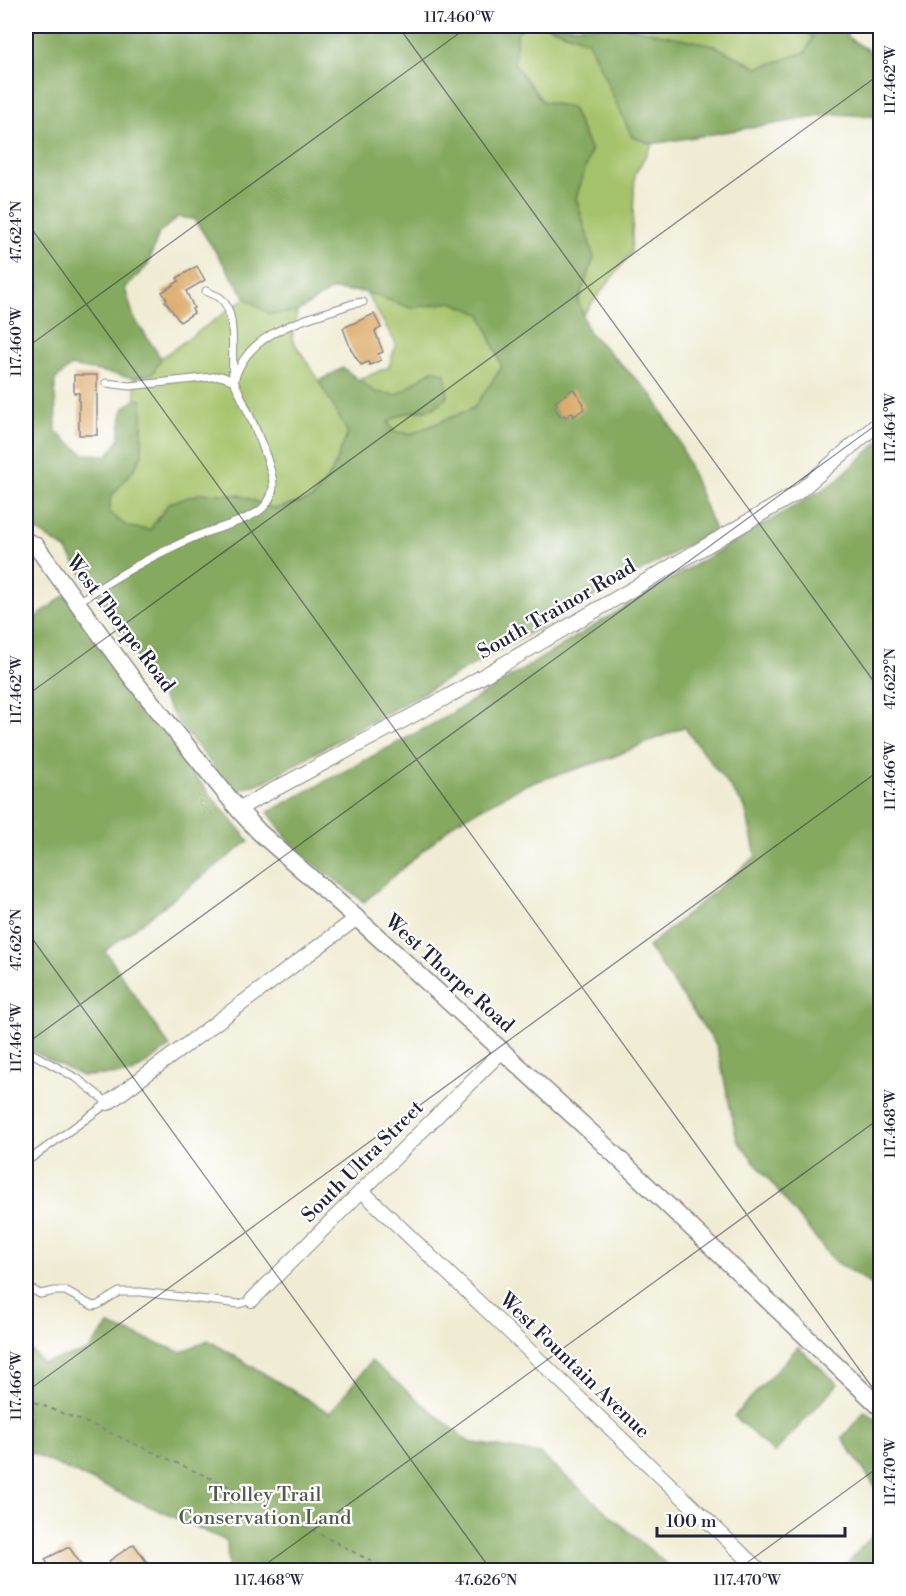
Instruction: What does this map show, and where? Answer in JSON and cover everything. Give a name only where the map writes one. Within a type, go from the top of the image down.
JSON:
[{"type":"street","name":"South Trainor Road","points":[[238,809],[447,697],[797,493],[880,422]]},
{"type":"street","name":"West Thorpe Road","points":[[26,541],[36,546],[132,678],[259,832],[502,1051],[880,1407]]},
{"type":"street","points":[[108,1103],[357,918]]},
{"type":"street","name":"South Ultra Street","points":[[252,1300],[502,1051]]},
{"type":"street","name":"West Fountain Avenue","points":[[362,1191],[759,1570]]},
{"type":"lane","points":[[77,603],[105,583],[142,563],[197,536],[255,514],[266,506],[273,488],[268,462],[234,381],[232,324],[224,302],[206,291]]},
{"type":"lane","points":[[234,381],[238,365],[262,340],[282,328],[363,302]]},
{"type":"lane","points":[[106,383],[130,387],[221,376],[234,381]]},
{"type":"lane","points":[[26,1050],[78,1079],[108,1103],[26,1162]]},
{"type":"lane","points":[[26,1286],[40,1294],[65,1292],[93,1306],[119,1292],[141,1292],[239,1304],[252,1300]]},
{"type":"path","points":[[26,1399],[95,1426],[230,1487],[388,1570]]},
{"type":"green space","points":[[26,26],[524,26],[517,33],[514,64],[542,101],[572,108],[591,151],[576,198],[594,258],[578,301],[588,331],[653,396],[679,441],[715,530],[265,781],[234,792],[178,722],[66,549],[26,524]],"holes":[[[178,217],[194,219],[246,298],[269,314],[297,312],[331,290],[366,292],[411,308],[452,302],[481,314],[502,367],[474,408],[411,434],[394,432],[388,422],[402,414],[434,408],[448,396],[445,373],[433,370],[397,395],[375,392],[343,368],[319,381],[348,433],[331,474],[312,499],[275,509],[239,495],[203,493],[169,503],[150,530],[128,527],[110,513],[110,498],[136,466],[142,454],[142,400],[136,399],[123,409],[119,440],[108,455],[84,454],[56,432],[55,380],[71,366],[134,378],[153,373],[161,358],[134,318],[125,288],[148,265],[159,233]]]},
{"type":"green space","points":[[524,26],[547,26],[588,41],[632,137],[652,144],[635,174],[631,253],[583,315],[578,301],[594,258],[576,198],[591,151],[572,108],[542,101],[514,63],[517,33]]},
{"type":"green space","points":[[547,26],[621,26],[713,45],[758,68],[806,52],[813,37],[799,26],[842,26],[849,38],[880,58],[880,117],[835,114],[652,144],[632,137],[588,41]]},
{"type":"green space","points":[[621,26],[799,26],[813,37],[806,52],[758,68],[713,45]]},
{"type":"green space","points":[[366,292],[411,308],[452,302],[481,314],[502,367],[474,408],[411,434],[394,432],[388,422],[402,414],[434,408],[448,396],[432,370],[397,395],[375,392],[359,380],[389,367],[396,344]]},
{"type":"green space","points":[[246,298],[269,314],[297,312],[292,339],[348,433],[331,474],[312,499],[275,509],[239,495],[169,503],[150,530],[128,527],[109,513],[110,498],[136,466],[142,400],[136,399],[134,378],[153,373],[161,358]]},
{"type":"green space","points":[[880,441],[880,1290],[833,1260],[737,1140],[717,1046],[648,947],[756,856],[745,807],[684,727],[608,759],[525,785],[457,821],[364,902],[295,849],[268,812],[444,718],[659,586],[832,484]]},
{"type":"green space","points":[[65,595],[195,776],[249,841],[105,951],[170,1047],[131,1074],[82,1076],[26,1048],[26,625]]},
{"type":"green space","name":"Trolley Trail Conservation Land","points":[[109,1325],[181,1352],[208,1340],[330,1413],[371,1361],[469,1442],[540,1454],[673,1570],[228,1570],[227,1541],[26,1451],[26,1345],[43,1363],[88,1351]]},
{"type":"green space","points":[[798,1347],[838,1384],[774,1453],[734,1416]]},
{"type":"green space","points":[[865,1411],[880,1422],[880,1494],[842,1438]]},
{"type":"green space","points":[[880,1527],[880,1570],[841,1570]]},
{"type":"building","points":[[197,266],[205,280],[186,291],[194,313],[180,322],[165,301],[167,300],[162,292],[179,281],[177,278]]},
{"type":"building","points":[[374,314],[381,328],[375,331],[383,352],[378,354],[381,360],[370,365],[368,362],[361,365],[351,350],[343,328]]},
{"type":"building","points":[[74,375],[97,375],[97,435],[79,435],[79,393],[74,393]]},
{"type":"building","points":[[573,389],[585,408],[574,416],[572,412],[566,417],[564,415],[561,417],[554,407],[557,404],[555,402]]},
{"type":"building","points":[[134,1544],[152,1570],[115,1570],[109,1561]]},
{"type":"building","points":[[69,1547],[85,1570],[51,1570],[45,1559]]}]
